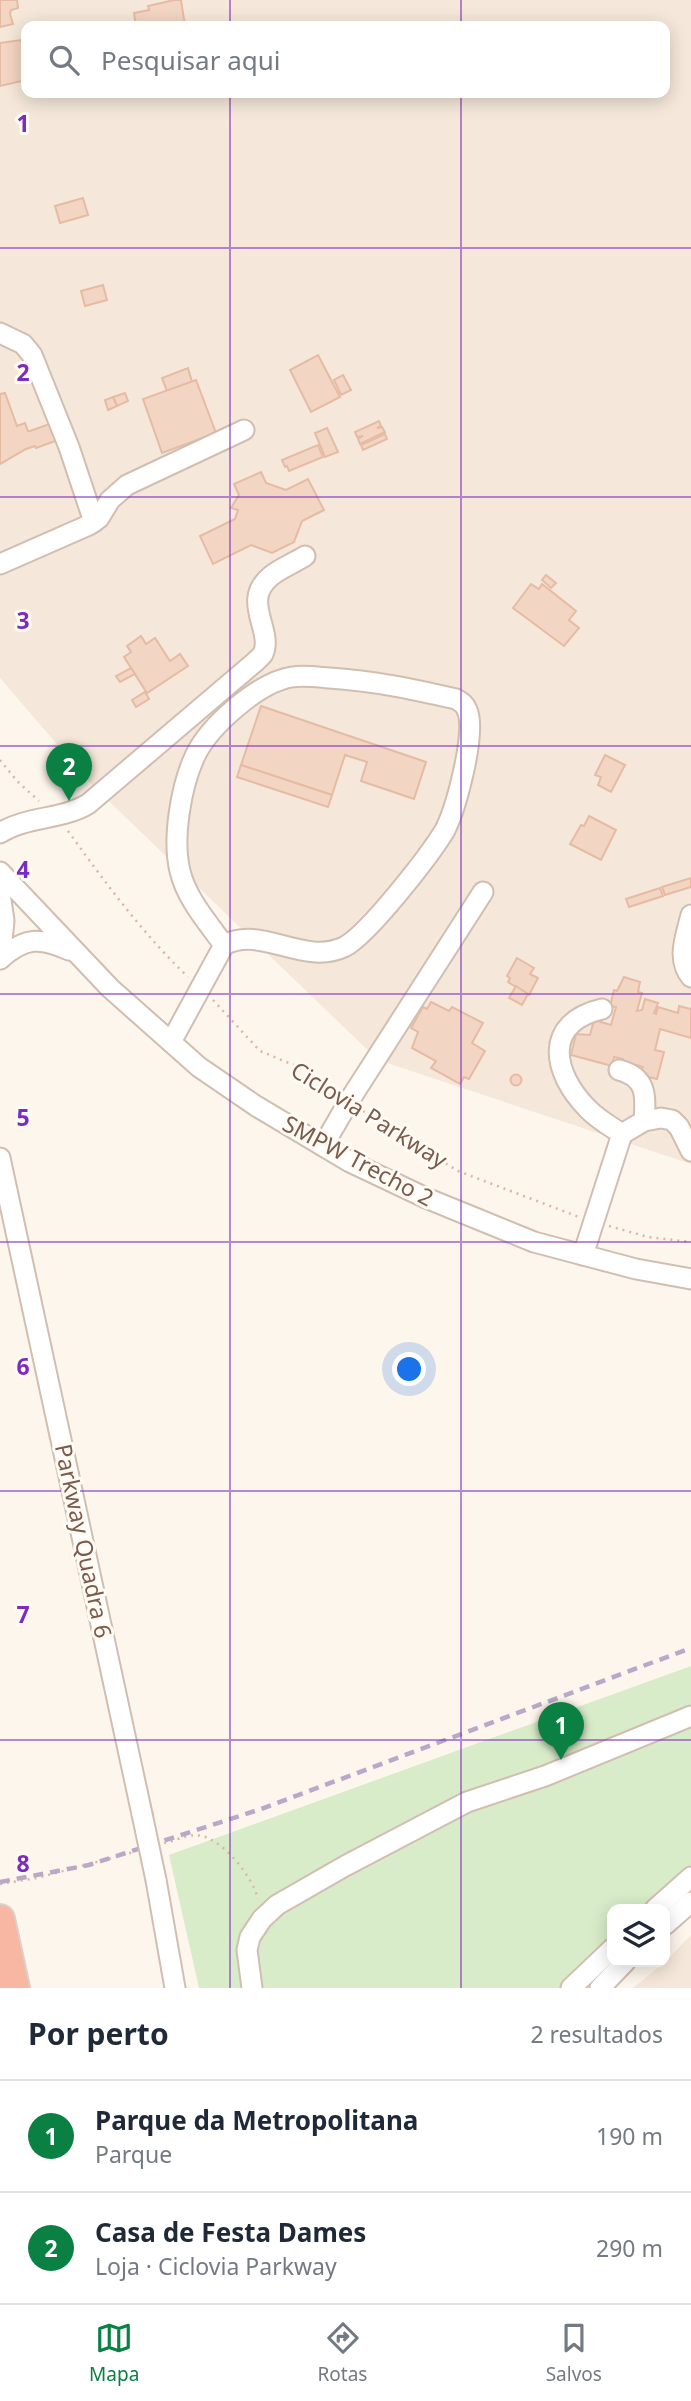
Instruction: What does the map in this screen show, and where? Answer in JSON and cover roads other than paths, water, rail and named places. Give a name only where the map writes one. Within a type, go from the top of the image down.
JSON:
[{"type":"highway","points":[[0,1919],[15,1988]]},
{"type":"street","points":[[0,333],[23,344],[32,355],[69,447],[94,522]]},
{"type":"street","points":[[0,564],[94,522],[110,500],[127,485],[244,430]]},
{"type":"street","points":[[0,833],[13,827],[70,814],[88,804],[255,662],[263,654],[264,642],[257,600],[261,587],[271,576],[305,556]]},
{"type":"street","points":[[171,1042],[224,945],[244,938],[320,953],[342,948],[359,938],[374,922],[444,831],[455,806],[469,742],[470,722],[464,704],[456,699],[374,681],[294,676],[273,681],[220,723],[196,753],[185,782],[177,858],[187,890],[224,945]]},
{"type":"street","points":[[0,872],[74,952]]},
{"type":"street","points":[[323,1146],[483,892]]},
{"type":"street","points":[[0,893],[4,921],[0,959]]},
{"type":"street","points":[[691,915],[682,948],[684,969],[691,977]]},
{"type":"street","points":[[0,959],[13,947],[37,940],[50,942],[74,952]]},
{"type":"street","name":"SMPW Trecho 2","points":[[74,952],[110,988],[199,1067],[350,1162],[426,1198],[534,1242],[636,1269],[691,1279]]},
{"type":"street","points":[[602,1009],[585,1013],[568,1025],[560,1043],[558,1059],[576,1096],[601,1121],[622,1134]]},
{"type":"street","points":[[619,1070],[632,1073],[639,1082],[644,1093],[644,1121]]},
{"type":"street","points":[[583,1255],[622,1134],[644,1121],[661,1118],[672,1120],[679,1127],[691,1151]]},
{"type":"street","name":"Parkway Quadra 6","points":[[0,1158],[156,1880],[174,1988]]},
{"type":"street","points":[[252,1988],[247,1950],[250,1937],[262,1919],[277,1905],[467,1802],[545,1776],[691,1716]]},
{"type":"street","points":[[661,1904],[691,1877]]},
{"type":"street","points":[[670,1921],[691,1902]]},
{"type":"street","name":"Parkway Quadra 6","points":[[165,1924],[186,1988]]},
{"type":"street","points":[[571,1988],[607,1954]]},
{"type":"street","points":[[0,1966],[5,1988]]},
{"type":"street","points":[[600,1988],[620,1967]]},
{"type":"railway","points":[[0,1882],[89,1865],[261,1809],[691,1648]]},
{"type":"place","name":"Casa de Festa Dames","points":[[69,801]]},
{"type":"place","name":"Parque da Metropolitana","points":[[561,1760]]}]
